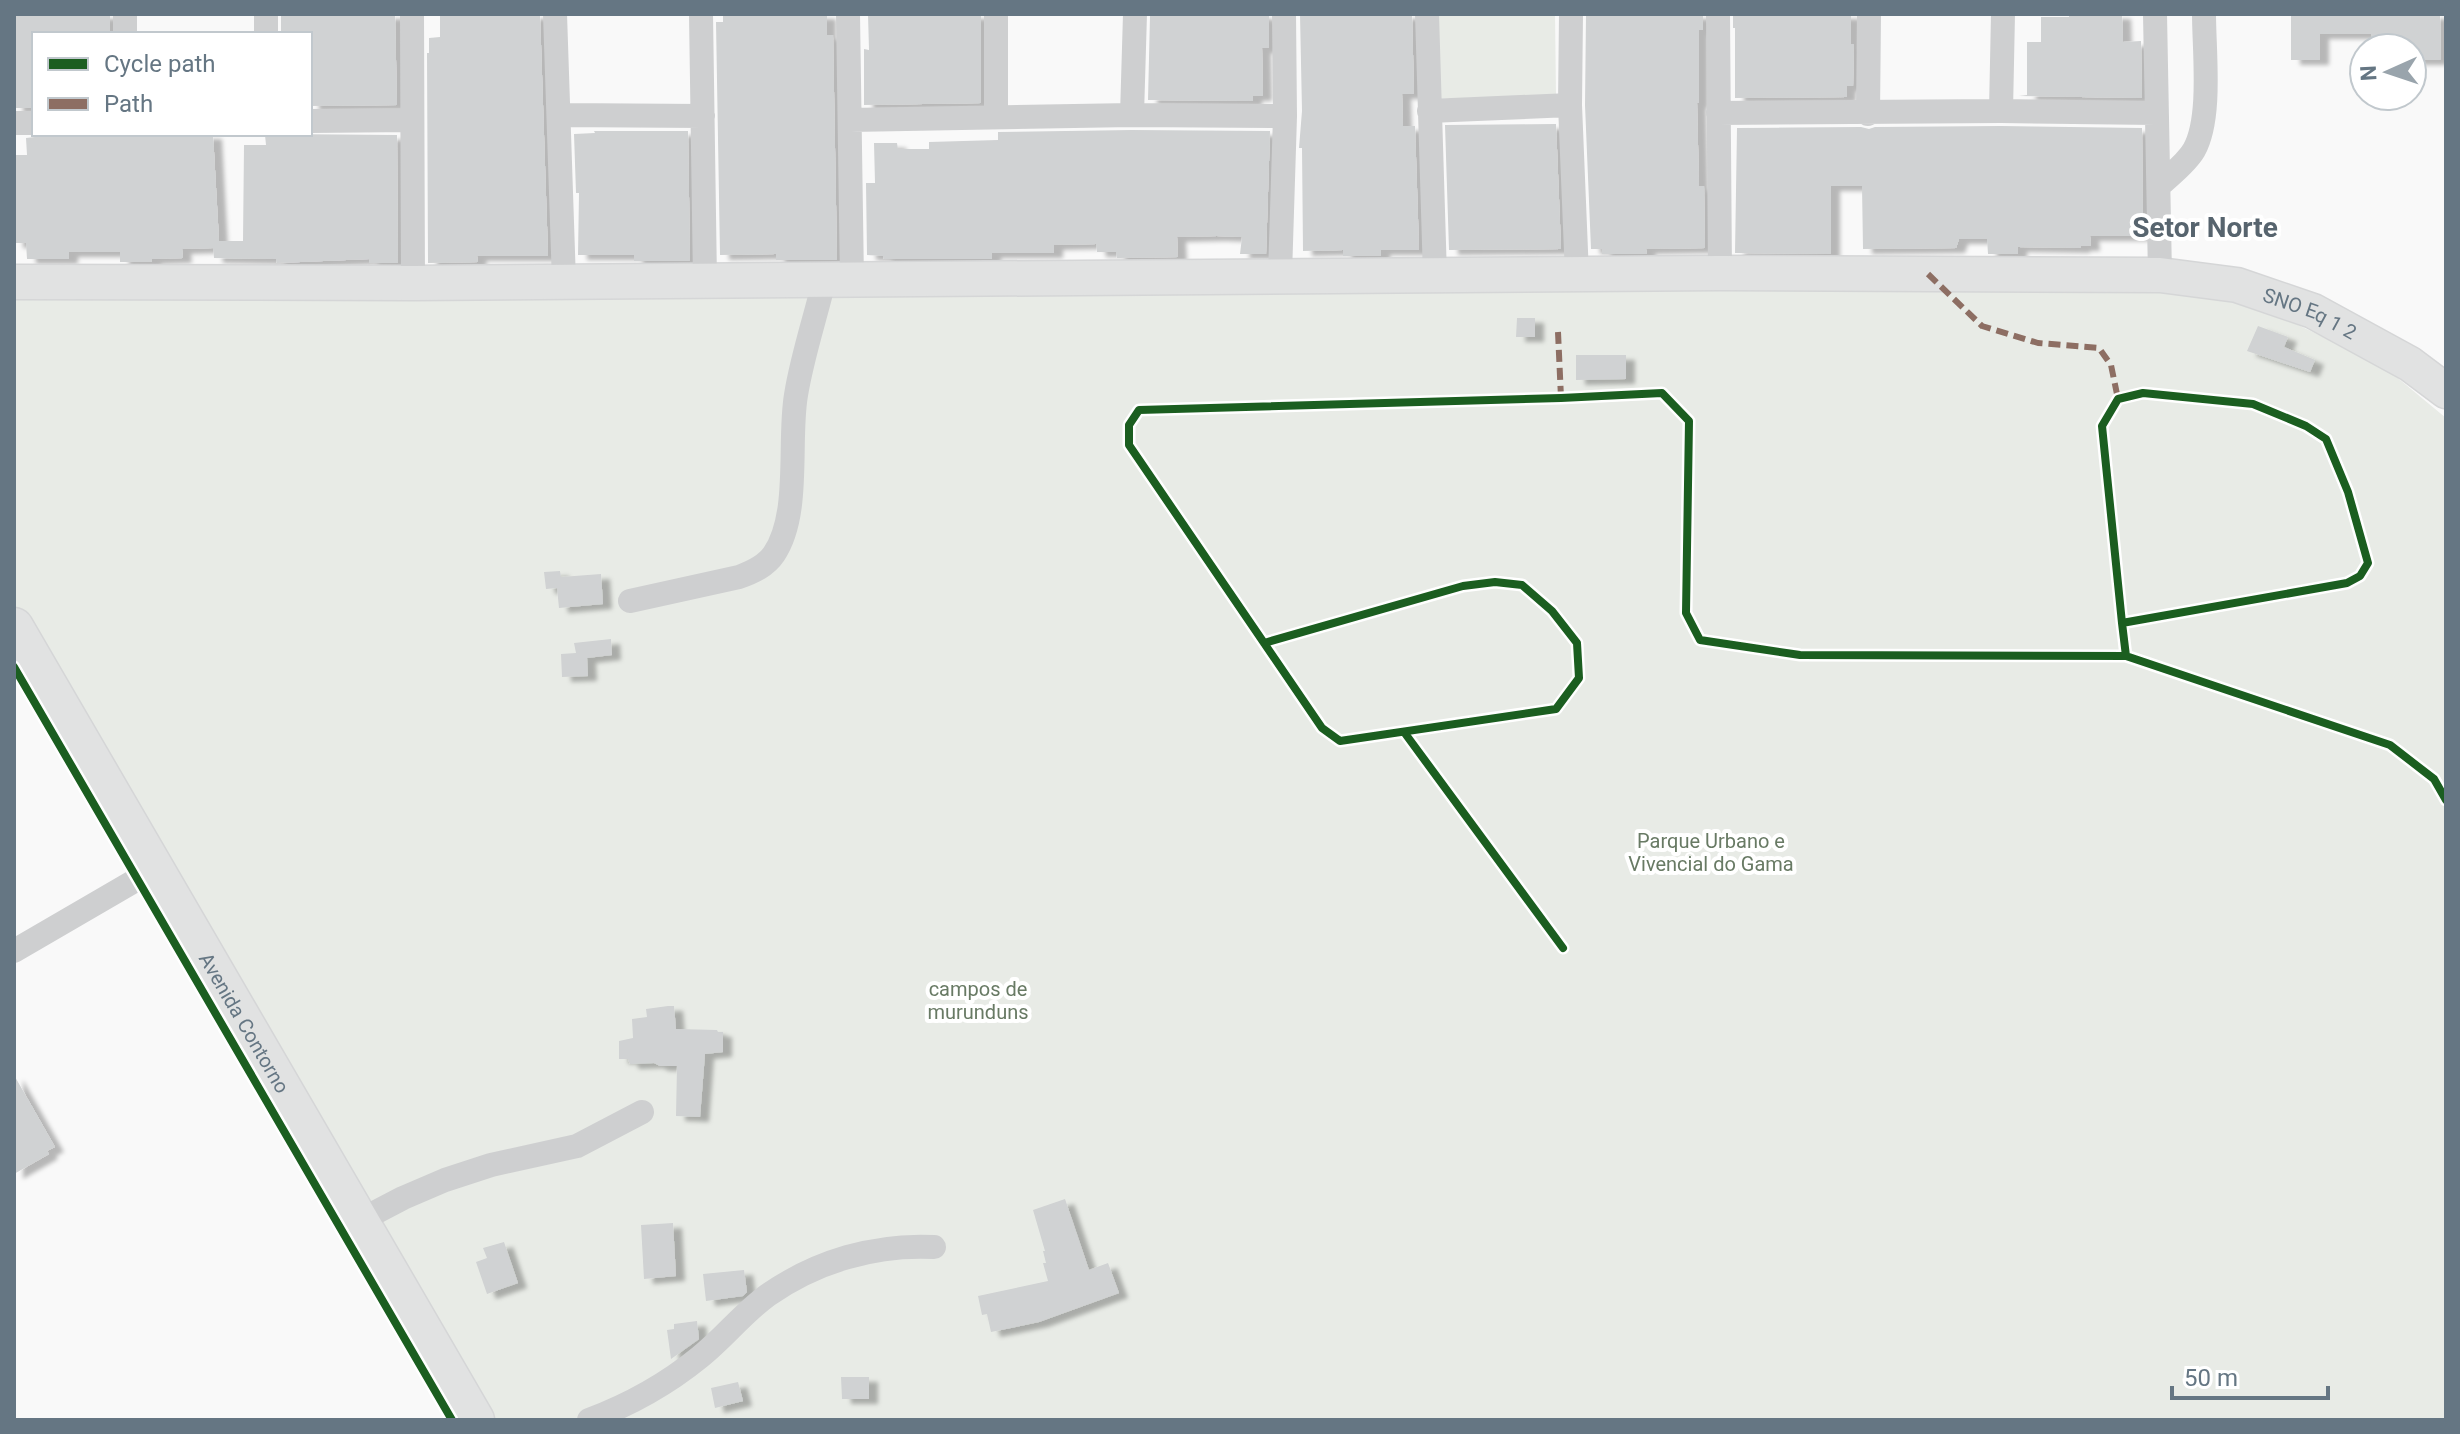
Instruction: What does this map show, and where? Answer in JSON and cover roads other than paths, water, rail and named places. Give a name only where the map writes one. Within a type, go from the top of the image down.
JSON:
[{"type":"main road","name":"Avenida Contorno","points":[[14,627],[475,1420]]},
{"type":"street","points":[[412,14],[413,283]]},
{"type":"street","points":[[555,14],[564,282]]},
{"type":"street","points":[[701,14],[705,281]]},
{"type":"street","points":[[630,601],[755,571],[774,555],[781,540],[793,472],[796,392],[838,281],[850,120],[848,14]]},
{"type":"street","points":[[996,14],[996,116]]},
{"type":"street","points":[[1132,115],[1135,14]]},
{"type":"street","points":[[1280,275],[1285,116],[1284,14]]},
{"type":"street","points":[[1427,14],[1435,276]]},
{"type":"street","points":[[1571,14],[1570,105],[1577,275]]},
{"type":"street","points":[[1718,14],[1720,273]]},
{"type":"street","points":[[1868,114],[1869,14]]},
{"type":"street","points":[[2001,111],[2003,14]]},
{"type":"street","points":[[2155,14],[2160,275]]},
{"type":"street","points":[[2159,186],[2193,153],[2205,117],[2204,14]]},
{"type":"street","points":[[1429,111],[1570,105]]},
{"type":"street","points":[[1718,113],[2156,113]]},
{"type":"street","points":[[559,115],[703,116]]},
{"type":"street","points":[[850,120],[996,116],[1285,116]]},
{"type":"street","points":[[312,121],[411,120]]},
{"type":"street","name":"SNO Eq 1 2","points":[[14,282],[838,281],[1720,273],[2160,275],[2237,285],[2313,311],[2410,364],[2446,391]]},
{"type":"street","points":[[14,951],[155,869]]},
{"type":"street","points":[[359,1221],[445,1180],[491,1165],[577,1146],[642,1112]]},
{"type":"street","points":[[589,1420],[648,1394],[699,1358],[766,1297],[801,1275],[828,1262],[866,1252],[910,1246],[934,1247]]},
{"type":"district","name":"Setor Norte","points":[[2205,227]]},
{"type":"park label","name":"Parque Urbano e Vivencial do Gama","points":[[1711,852]]},
{"type":"park label","name":"campos de murunduns","points":[[978,1000]]}]
